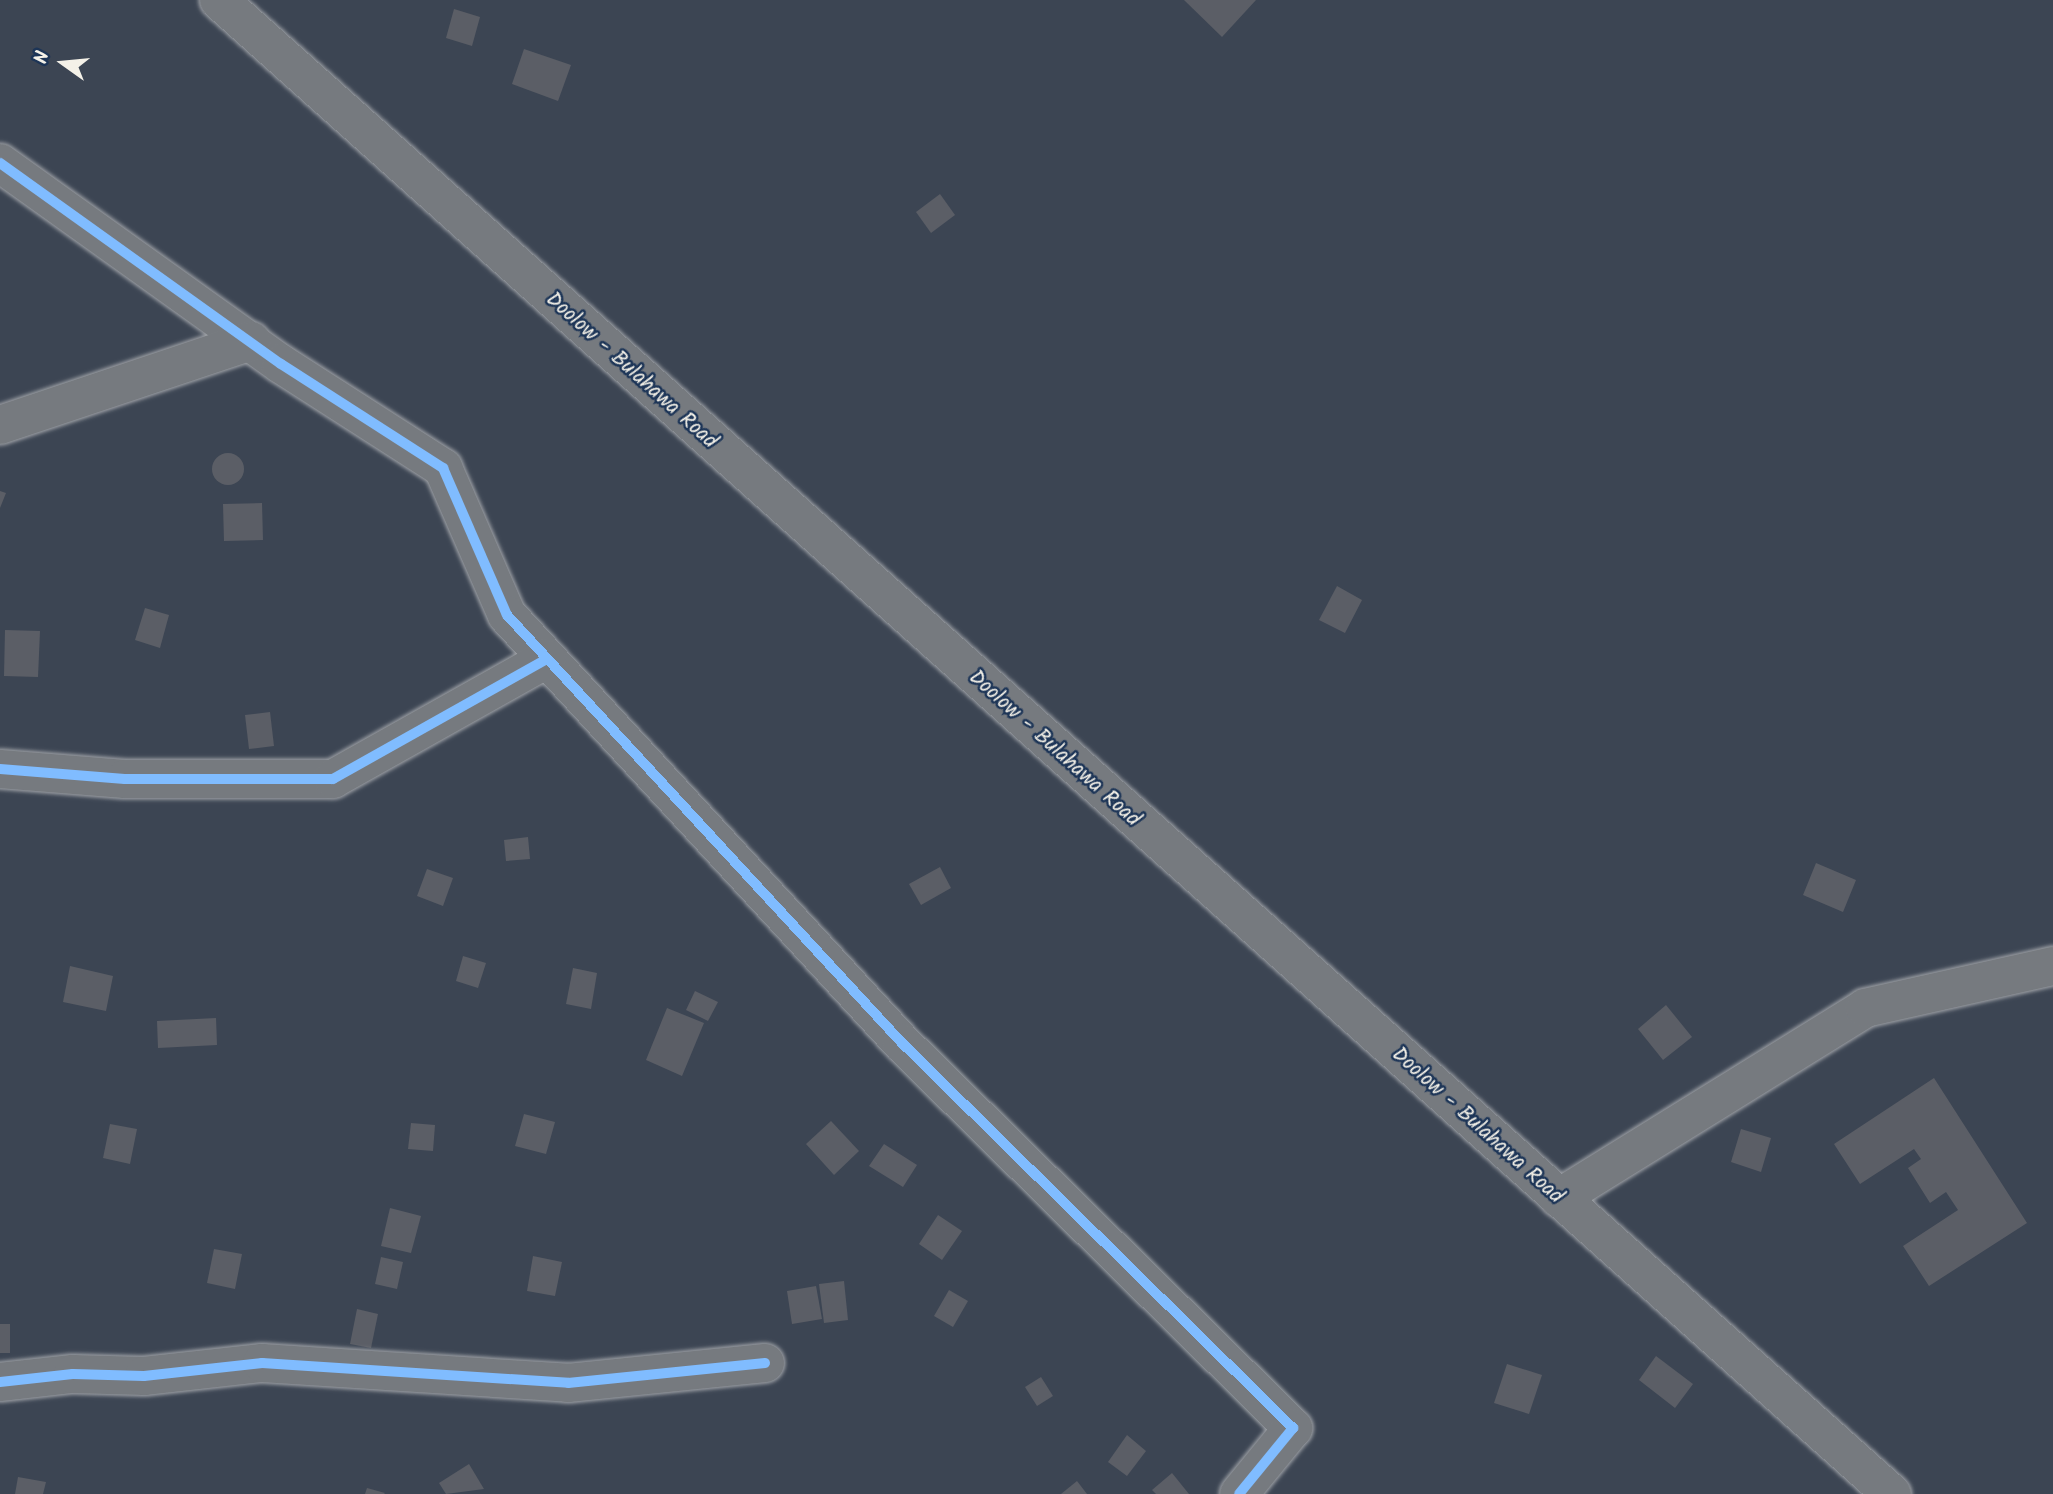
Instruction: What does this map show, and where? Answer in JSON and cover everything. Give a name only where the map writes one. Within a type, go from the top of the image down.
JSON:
[{"type":"street","name":"Doolow - Bulahawa Road","points":[[219,0],[1892,1494]]},
{"type":"street","points":[[0,163],[251,341],[443,468],[507,615],[902,1043],[1293,1428],[1239,1494]]},
{"type":"street","points":[[0,425],[251,341]]},
{"type":"street","points":[[0,769],[125,779],[334,779],[547,659]]},
{"type":"street","points":[[1559,1198],[1865,1008],[2053,966]]},
{"type":"street","points":[[0,1381],[73,1374],[144,1376],[262,1363],[568,1383],[765,1363]]},
{"type":"building","points":[[1184,0],[1256,0],[1222,37]]},
{"type":"building","points":[[454,9],[480,17],[472,46],[446,38]]},
{"type":"building","points":[[524,49],[571,65],[558,101],[512,84]]},
{"type":"building","points":[[940,194],[955,215],[931,233],[916,212]]},
{"type":"building","points":[[228,453],[239,458],[244,469],[239,480],[228,485],[217,480],[212,469],[217,458]]},
{"type":"building","points":[[0,491],[6,493],[0,508]]},
{"type":"building","points":[[262,503],[263,540],[224,541],[223,504]]},
{"type":"building","points":[[1337,586],[1362,600],[1345,633],[1319,620]]},
{"type":"building","points":[[145,608],[169,615],[160,648],[135,640]]},
{"type":"building","points":[[5,630],[40,631],[38,677],[4,676]]},
{"type":"building","points":[[270,712],[274,746],[249,749],[245,715]]},
{"type":"building","points":[[528,837],[530,859],[506,861],[504,840]]},
{"type":"building","points":[[1816,863],[1856,880],[1843,912],[1803,895]]},
{"type":"building","points":[[940,867],[951,888],[921,905],[909,884]]},
{"type":"building","points":[[427,869],[453,878],[443,906],[417,896]]},
{"type":"building","points":[[463,956],[486,963],[478,988],[456,981]]},
{"type":"building","points":[[70,966],[113,976],[106,1011],[63,1002]]},
{"type":"building","points":[[573,968],[597,973],[591,1009],[566,1004]]},
{"type":"building","points":[[695,991],[718,1002],[708,1021],[686,1010]]},
{"type":"building","points":[[1666,1005],[1692,1037],[1663,1060],[1638,1029]]},
{"type":"building","points":[[667,1008],[704,1023],[682,1076],[646,1060]]},
{"type":"building","points":[[216,1018],[217,1045],[158,1048],[157,1021]]},
{"type":"building","points":[[1934,1078],[2027,1223],[1929,1286],[1903,1246],[1958,1210],[1946,1192],[1930,1203],[1908,1168],[1921,1159],[1914,1149],[1860,1184],[1834,1144]]},
{"type":"building","points":[[524,1114],[555,1122],[546,1154],[515,1146]]},
{"type":"building","points":[[831,1121],[859,1151],[834,1175],[806,1144]]},
{"type":"building","points":[[411,1123],[435,1125],[433,1151],[408,1149]]},
{"type":"building","points":[[110,1124],[137,1129],[130,1164],[103,1158]]},
{"type":"building","points":[[1741,1129],[1771,1138],[1761,1172],[1731,1162]]},
{"type":"building","points":[[884,1144],[917,1165],[903,1187],[869,1166]]},
{"type":"building","points":[[390,1208],[421,1216],[411,1253],[381,1246]]},
{"type":"building","points":[[938,1215],[962,1231],[942,1260],[919,1244]]},
{"type":"building","points":[[214,1249],[242,1254],[235,1289],[207,1283]]},
{"type":"building","points":[[533,1256],[562,1262],[555,1296],[527,1291]]},
{"type":"building","points":[[381,1257],[403,1262],[397,1289],[375,1284]]},
{"type":"building","points":[[844,1281],[848,1320],[824,1323],[819,1284]]},
{"type":"building","points":[[816,1286],[822,1319],[792,1324],[787,1291]]},
{"type":"building","points":[[949,1290],[968,1301],[953,1327],[934,1316]]},
{"type":"building","points":[[357,1309],[378,1314],[371,1348],[350,1344]]},
{"type":"building","points":[[0,1324],[10,1324],[10,1353],[0,1353]]},
{"type":"building","points":[[1656,1356],[1693,1384],[1675,1408],[1639,1380]]},
{"type":"building","points":[[1507,1364],[1542,1375],[1529,1414],[1494,1403]]},
{"type":"building","points":[[1041,1377],[1053,1396],[1037,1406],[1025,1387]]},
{"type":"building","points":[[1127,1435],[1146,1451],[1127,1476],[1108,1462]]},
{"type":"building","points":[[469,1464],[484,1489],[446,1494],[439,1483]]},
{"type":"building","points":[[1172,1473],[1189,1494],[1156,1494],[1152,1490]]},
{"type":"building","points":[[18,1477],[46,1482],[43,1494],[15,1494]]},
{"type":"building","points":[[1077,1481],[1087,1494],[1061,1494]]},
{"type":"building","points":[[367,1488],[385,1493],[365,1494]]},
{"type":"cycle path","points":[[0,163],[281,364],[443,468],[507,615],[902,1043],[1293,1428],[1239,1494]]},
{"type":"cycle path","points":[[0,769],[125,779],[333,779],[547,659]]},
{"type":"cycle path","points":[[0,1382],[73,1374],[144,1376],[262,1363],[568,1383],[765,1363]]}]
